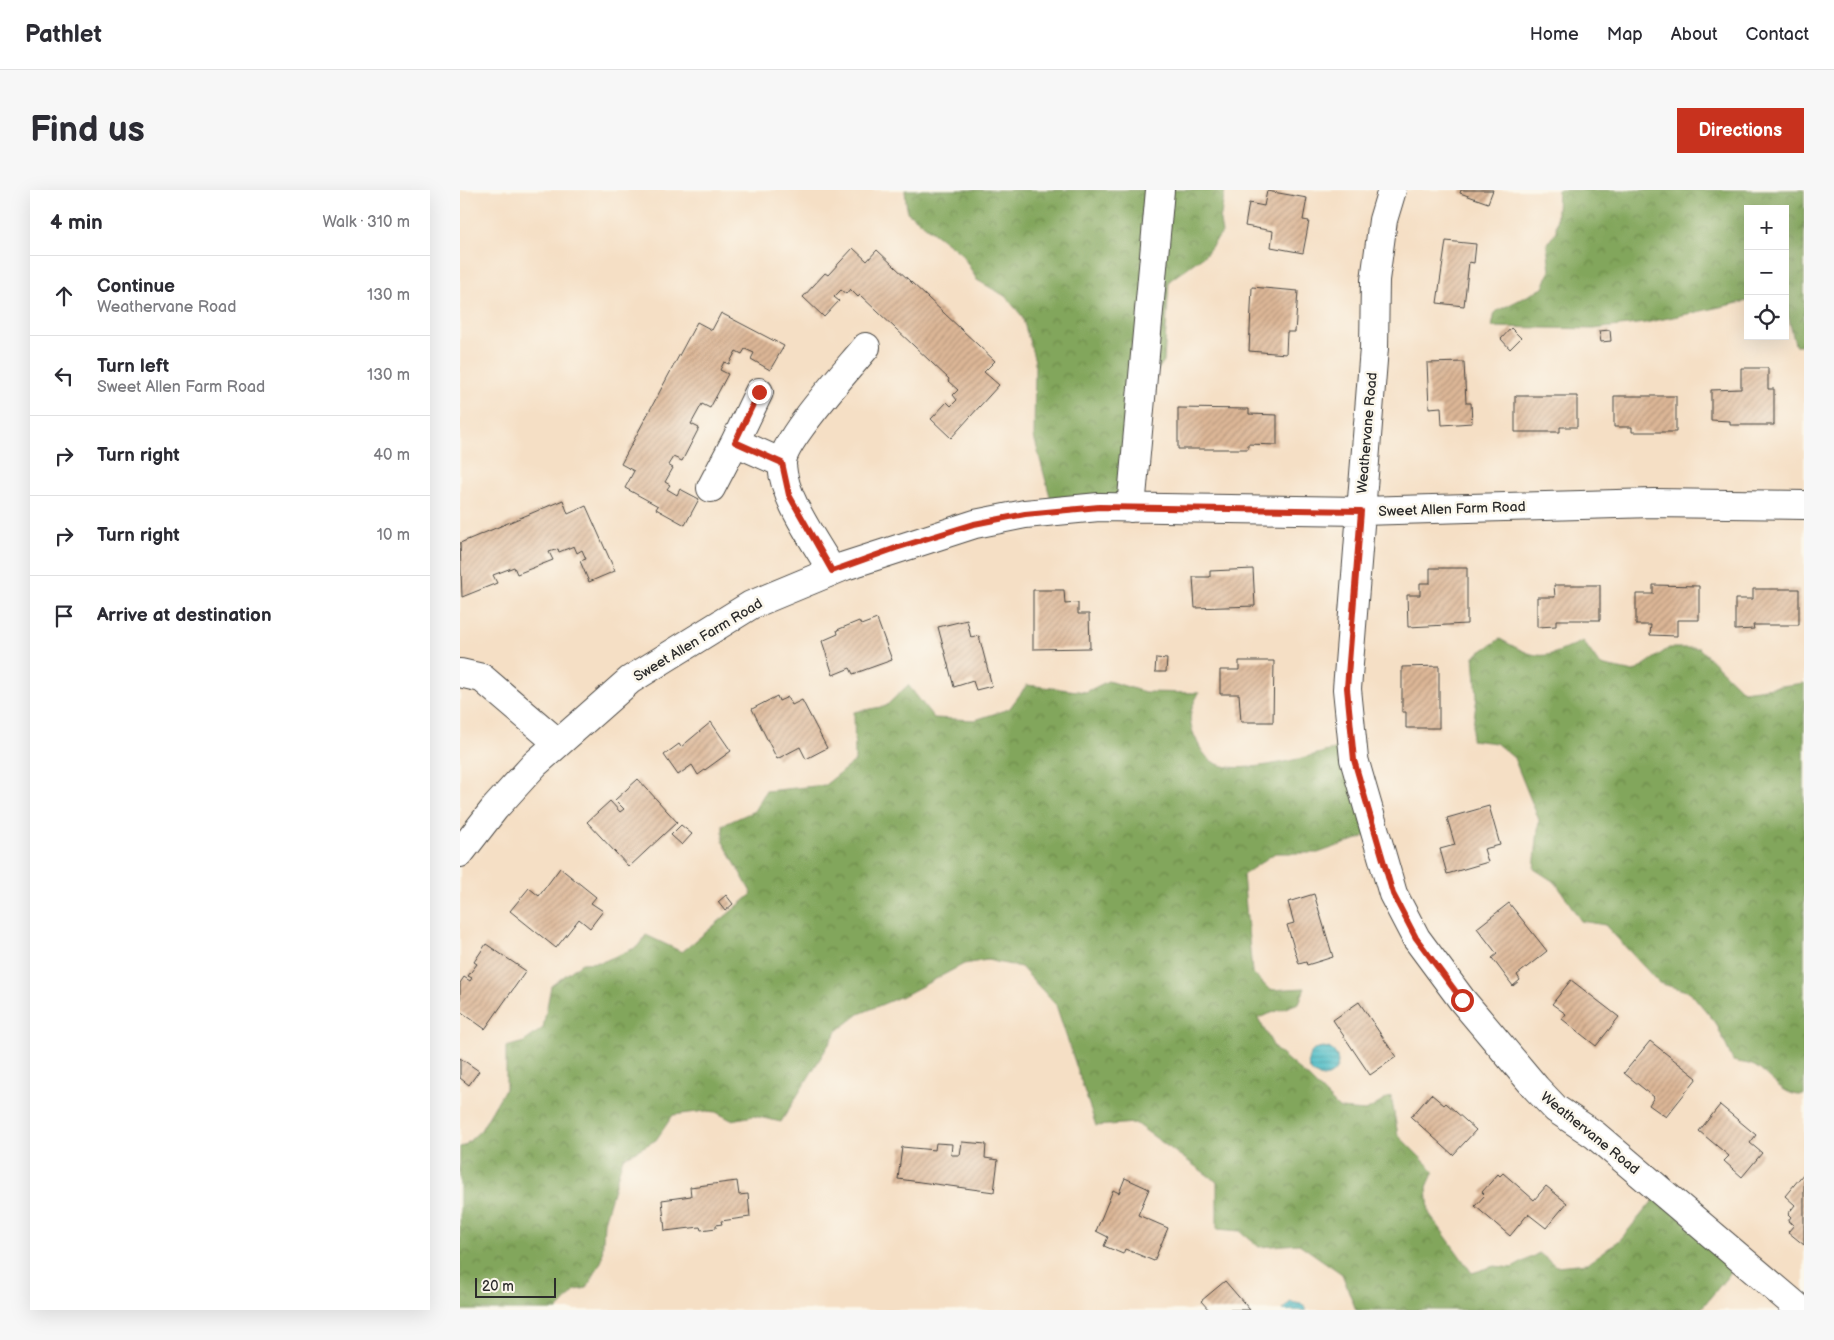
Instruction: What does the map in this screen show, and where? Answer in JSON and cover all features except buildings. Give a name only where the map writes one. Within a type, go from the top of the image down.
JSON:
[{"type":"street","points":[[1131,508],[1160,190]]},
{"type":"street","name":"Weathervane Road","points":[[1392,190],[1383,220],[1375,280],[1374,348],[1347,688],[1351,736],[1362,790],[1393,894],[1416,938],[1462,1000],[1556,1109],[1595,1135],[1801,1310]]},
{"type":"street","points":[[832,571],[789,495],[782,463],[794,435],[866,347]]},
{"type":"street","points":[[710,488],[759,392]]},
{"type":"street","points":[[735,442],[782,463]]},
{"type":"street","name":"Sweet Allen Farm Road","points":[[460,853],[495,808],[535,764],[630,680],[751,605],[832,571],[896,548],[974,524],[1025,514],[1099,507],[1361,511],[1653,503],[1804,505]]},
{"type":"street","points":[[460,673],[482,678],[558,743]]},
{"type":"green space","points":[[905,190],[1225,190],[1220,221],[1222,233],[1205,255],[1169,281],[1164,361],[1155,374],[1127,399],[1124,418],[1138,448],[1135,508],[1054,511],[1034,437],[1035,361],[1022,316],[1005,296],[977,280],[962,254],[907,212]]},
{"type":"green space","points":[[1558,190],[1804,190],[1804,345],[1795,345],[1789,319],[1789,205],[1744,205],[1744,302],[1645,323],[1594,329],[1492,327],[1495,312],[1543,288],[1550,270],[1547,245],[1556,231]]},
{"type":"green space","points":[[1500,639],[1524,651],[1541,655],[1558,652],[1583,641],[1600,665],[1634,672],[1669,648],[1699,648],[1743,691],[1804,683],[1804,1095],[1797,1095],[1784,1090],[1754,1066],[1733,1061],[1716,1023],[1690,992],[1659,983],[1605,925],[1581,921],[1556,883],[1534,869],[1539,820],[1514,758],[1496,743],[1471,740],[1477,697],[1474,656]]},
{"type":"green space","points":[[1108,681],[1145,692],[1199,693],[1190,716],[1193,732],[1206,756],[1215,763],[1227,767],[1242,768],[1278,763],[1342,747],[1369,835],[1318,853],[1275,853],[1243,875],[1252,972],[1270,990],[1305,988],[1299,1003],[1258,1018],[1275,1049],[1310,1079],[1340,1109],[1366,1111],[1391,1096],[1398,1135],[1434,1171],[1427,1187],[1429,1213],[1472,1273],[1494,1266],[1512,1268],[1539,1253],[1556,1266],[1588,1263],[1620,1240],[1656,1197],[1737,1265],[1700,1310],[1356,1310],[1342,1274],[1299,1244],[1259,1247],[1240,1231],[1217,1229],[1217,1182],[1135,1123],[1096,1126],[1056,1005],[1021,967],[987,960],[964,964],[907,994],[859,1014],[837,1031],[781,1122],[754,1116],[731,1120],[716,1112],[706,1111],[673,1115],[656,1140],[623,1158],[604,1222],[602,1260],[587,1288],[576,1290],[557,1310],[460,1310],[460,1147],[464,1146],[481,1130],[506,1087],[506,1047],[524,1042],[543,1028],[551,986],[582,963],[602,962],[637,947],[646,935],[682,952],[752,894],[723,842],[723,825],[754,811],[766,791],[825,785],[855,761],[854,712],[886,706],[908,685],[934,718],[975,720],[1009,709],[1027,685],[1086,692]]},
{"type":"water","points":[[1323,1047],[1329,1048],[1337,1056],[1337,1068],[1329,1076],[1323,1077],[1317,1076],[1309,1068],[1308,1062],[1309,1056],[1317,1048]]},
{"type":"water","points":[[1290,1302],[1302,1304],[1307,1310],[1283,1310]]},
{"type":"route","points":[[759,392],[735,442],[782,463],[789,495],[832,571],[896,548],[974,524],[1025,514],[1099,507],[1361,511],[1347,688],[1354,760],[1393,894],[1416,938],[1462,1000]]}]
